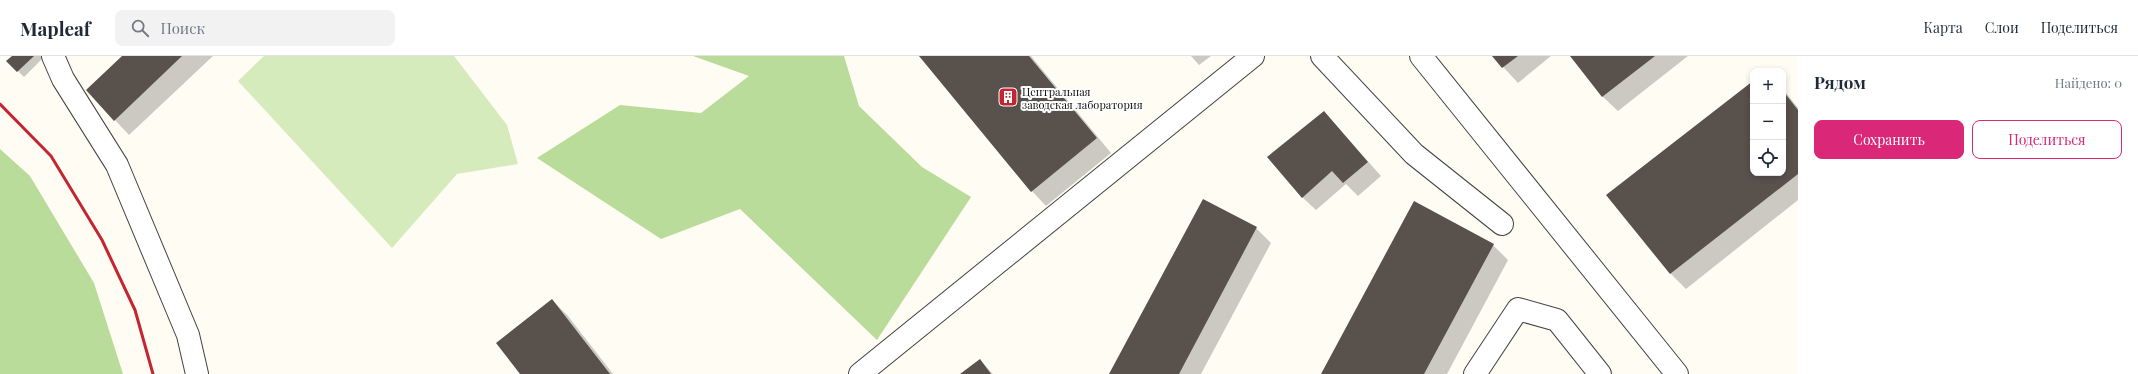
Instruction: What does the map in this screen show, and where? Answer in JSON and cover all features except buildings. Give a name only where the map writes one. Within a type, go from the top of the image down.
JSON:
[{"type":"lane","points":[[53,56],[64,79],[117,165],[188,335],[197,374]]},
{"type":"lane","points":[[860,374],[1253,56]]},
{"type":"lane","points":[[1322,56],[1414,154],[1502,224]]},
{"type":"lane","points":[[1421,56],[1677,374]]},
{"type":"lane","points":[[1475,374],[1518,309],[1557,320],[1600,374]]},
{"type":"green space","points":[[264,56],[454,56],[507,125],[518,164],[457,174],[392,248],[238,81]]},
{"type":"green space","points":[[693,56],[844,56],[859,106],[922,167],[971,197],[877,340],[740,209],[661,239],[537,158],[620,105],[701,113],[749,76]]},
{"type":"green space","points":[[0,149],[30,176],[94,283],[123,374],[0,374]]},
{"type":"railway","points":[[0,104],[51,156],[102,240],[135,310],[153,374]]},
{"type":"place","name":"Центральная заводская лаборатория","points":[[1008,97]]}]
